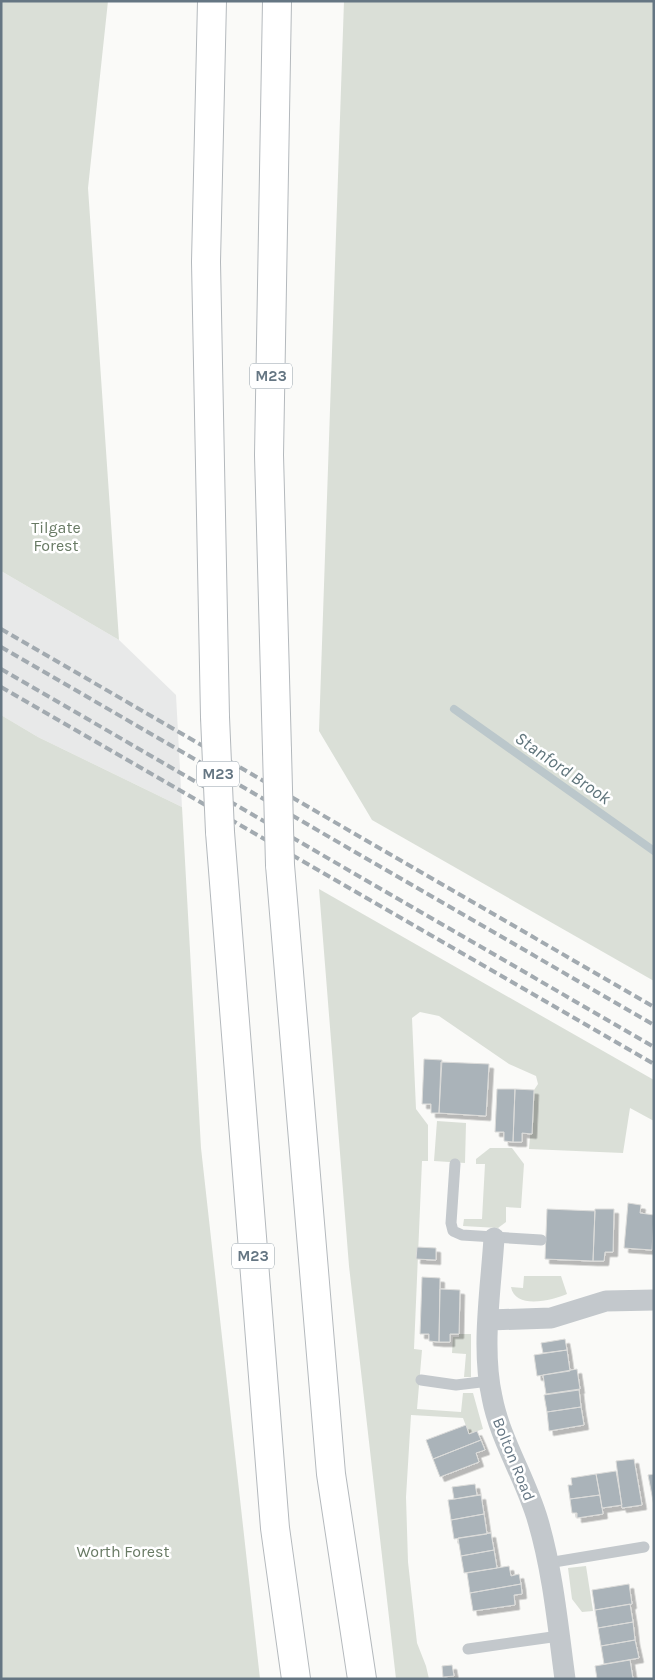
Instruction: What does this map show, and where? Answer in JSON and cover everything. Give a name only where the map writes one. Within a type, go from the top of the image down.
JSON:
[{"type":"highway","name":"M23","points":[[212,1],[206,262],[215,717],[220,832],[275,1528],[296,1679]]},
{"type":"highway","name":"M23","points":[[277,1],[269,455],[280,865],[331,1474],[362,1679]]},
{"type":"street","name":"Bolton Road","points":[[494,1238],[489,1320],[489,1382],[496,1412],[538,1521],[548,1563],[564,1679]]},
{"type":"street","points":[[489,1320],[551,1318],[606,1301],[654,1300]]},
{"type":"lane","points":[[454,1164],[451,1223],[453,1231],[462,1235],[541,1240]]},
{"type":"lane","points":[[421,1380],[456,1385],[489,1382]]},
{"type":"lane","points":[[548,1563],[644,1547]]},
{"type":"lane","points":[[468,1650],[559,1636]]},
{"type":"shaded area","points":[[1,571],[119,640],[176,695],[182,807],[38,737],[1,715]]},
{"type":"green space","name":"Tilgate Forest","points":[[1,1],[108,1],[88,188],[119,640],[1,571]]},
{"type":"green space","points":[[344,1],[654,1],[654,981],[372,820],[319,731]]},
{"type":"green space","name":"Worth Forest","points":[[1,715],[38,737],[182,807],[201,1148],[260,1679],[1,1679]]},
{"type":"green space","points":[[319,889],[654,1080],[654,1121],[630,1108],[623,1153],[529,1149],[534,1090],[538,1084],[536,1076],[509,1064],[439,1016],[420,1012],[412,1018],[416,1109],[428,1125],[428,1161],[422,1161],[414,1349],[422,1350],[417,1409],[461,1412],[463,1393],[473,1393],[483,1429],[469,1434],[463,1418],[411,1415],[406,1497],[408,1562],[417,1643],[429,1679],[396,1679],[349,1266]]},
{"type":"green space","points":[[437,1121],[466,1123],[465,1163],[434,1161]]},
{"type":"green space","points":[[490,1148],[512,1148],[524,1164],[521,1208],[506,1207],[506,1222],[498,1228],[463,1226],[464,1219],[482,1219],[485,1164],[476,1164],[476,1159]]},
{"type":"green space","points":[[524,1276],[561,1276],[567,1294],[553,1299],[535,1301],[519,1299],[511,1287],[523,1288]]},
{"type":"green space","points":[[459,1334],[471,1334],[471,1377],[464,1377],[466,1354],[452,1353],[453,1337],[459,1337]]},
{"type":"green space","points":[[586,1566],[593,1611],[582,1612],[572,1599],[568,1568]]},
{"type":"building","points":[[424,1059],[442,1060],[439,1113],[431,1113],[431,1104],[422,1104]]},
{"type":"building","points":[[441,1062],[489,1064],[486,1116],[439,1113]]},
{"type":"building","points":[[497,1089],[515,1089],[513,1142],[504,1141],[504,1132],[495,1132]]},
{"type":"building","points":[[515,1089],[534,1090],[532,1134],[522,1133],[522,1142],[513,1142]]},
{"type":"building","points":[[628,1203],[641,1205],[640,1213],[654,1215],[652,1250],[624,1248]]},
{"type":"building","points":[[547,1209],[595,1211],[593,1261],[545,1259]]},
{"type":"building","points":[[595,1209],[614,1209],[613,1252],[605,1252],[604,1261],[593,1261]]},
{"type":"building","points":[[417,1247],[436,1248],[436,1260],[416,1259]]},
{"type":"building","points":[[422,1277],[440,1278],[439,1342],[429,1341],[429,1334],[420,1334]]},
{"type":"building","points":[[440,1289],[460,1290],[459,1334],[450,1334],[450,1342],[439,1342]]},
{"type":"building","points":[[565,1339],[567,1350],[543,1353],[541,1343]]},
{"type":"building","points":[[567,1350],[570,1371],[537,1376],[534,1355]]},
{"type":"building","points":[[577,1369],[580,1389],[546,1394],[543,1375]]},
{"type":"building","points":[[579,1390],[581,1407],[547,1412],[544,1395]]},
{"type":"building","points":[[581,1407],[584,1425],[549,1431],[547,1412]]},
{"type":"building","points":[[466,1425],[469,1434],[477,1431],[481,1440],[433,1459],[426,1440]]},
{"type":"building","points":[[481,1440],[485,1450],[476,1453],[479,1462],[440,1477],[433,1459]]},
{"type":"building","points":[[634,1459],[642,1505],[622,1508],[616,1461]]},
{"type":"building","points":[[616,1471],[622,1505],[602,1508],[596,1474]]},
{"type":"building","points":[[596,1474],[600,1495],[570,1499],[568,1485],[572,1485],[571,1478]]},
{"type":"building","points":[[654,1474],[654,1506],[648,1475]]},
{"type":"building","points":[[475,1484],[477,1495],[454,1499],[452,1487]]},
{"type":"building","points":[[481,1495],[484,1514],[451,1520],[448,1500]]},
{"type":"building","points":[[600,1495],[603,1514],[577,1518],[577,1513],[572,1513],[570,1499]]},
{"type":"building","points":[[484,1514],[487,1534],[454,1539],[451,1520]]},
{"type":"building","points":[[491,1533],[494,1550],[461,1556],[458,1538]]},
{"type":"building","points":[[494,1550],[497,1568],[464,1573],[461,1556]]},
{"type":"building","points":[[509,1566],[511,1576],[519,1574],[521,1584],[470,1593],[467,1573]]},
{"type":"building","points":[[521,1584],[522,1594],[514,1595],[515,1605],[473,1611],[470,1593]]},
{"type":"building","points":[[629,1584],[632,1604],[595,1610],[592,1590]]},
{"type":"building","points":[[630,1604],[633,1622],[598,1628],[595,1610]]},
{"type":"building","points":[[633,1622],[635,1640],[601,1646],[598,1628]]},
{"type":"building","points":[[635,1640],[639,1658],[604,1664],[601,1646]]},
{"type":"building","points":[[630,1660],[633,1679],[597,1679],[595,1666]]},
{"type":"building","points":[[452,1665],[454,1676],[443,1677],[442,1666]]},
{"type":"waterway","name":"Stanford Brook","points":[[454,709],[654,851]]},
{"type":"railway","points":[[1,629],[654,1007]]},
{"type":"railway","points":[[1,647],[654,1025]]},
{"type":"railway","points":[[1,669],[654,1047]]},
{"type":"railway","points":[[1,687],[654,1064]]}]
